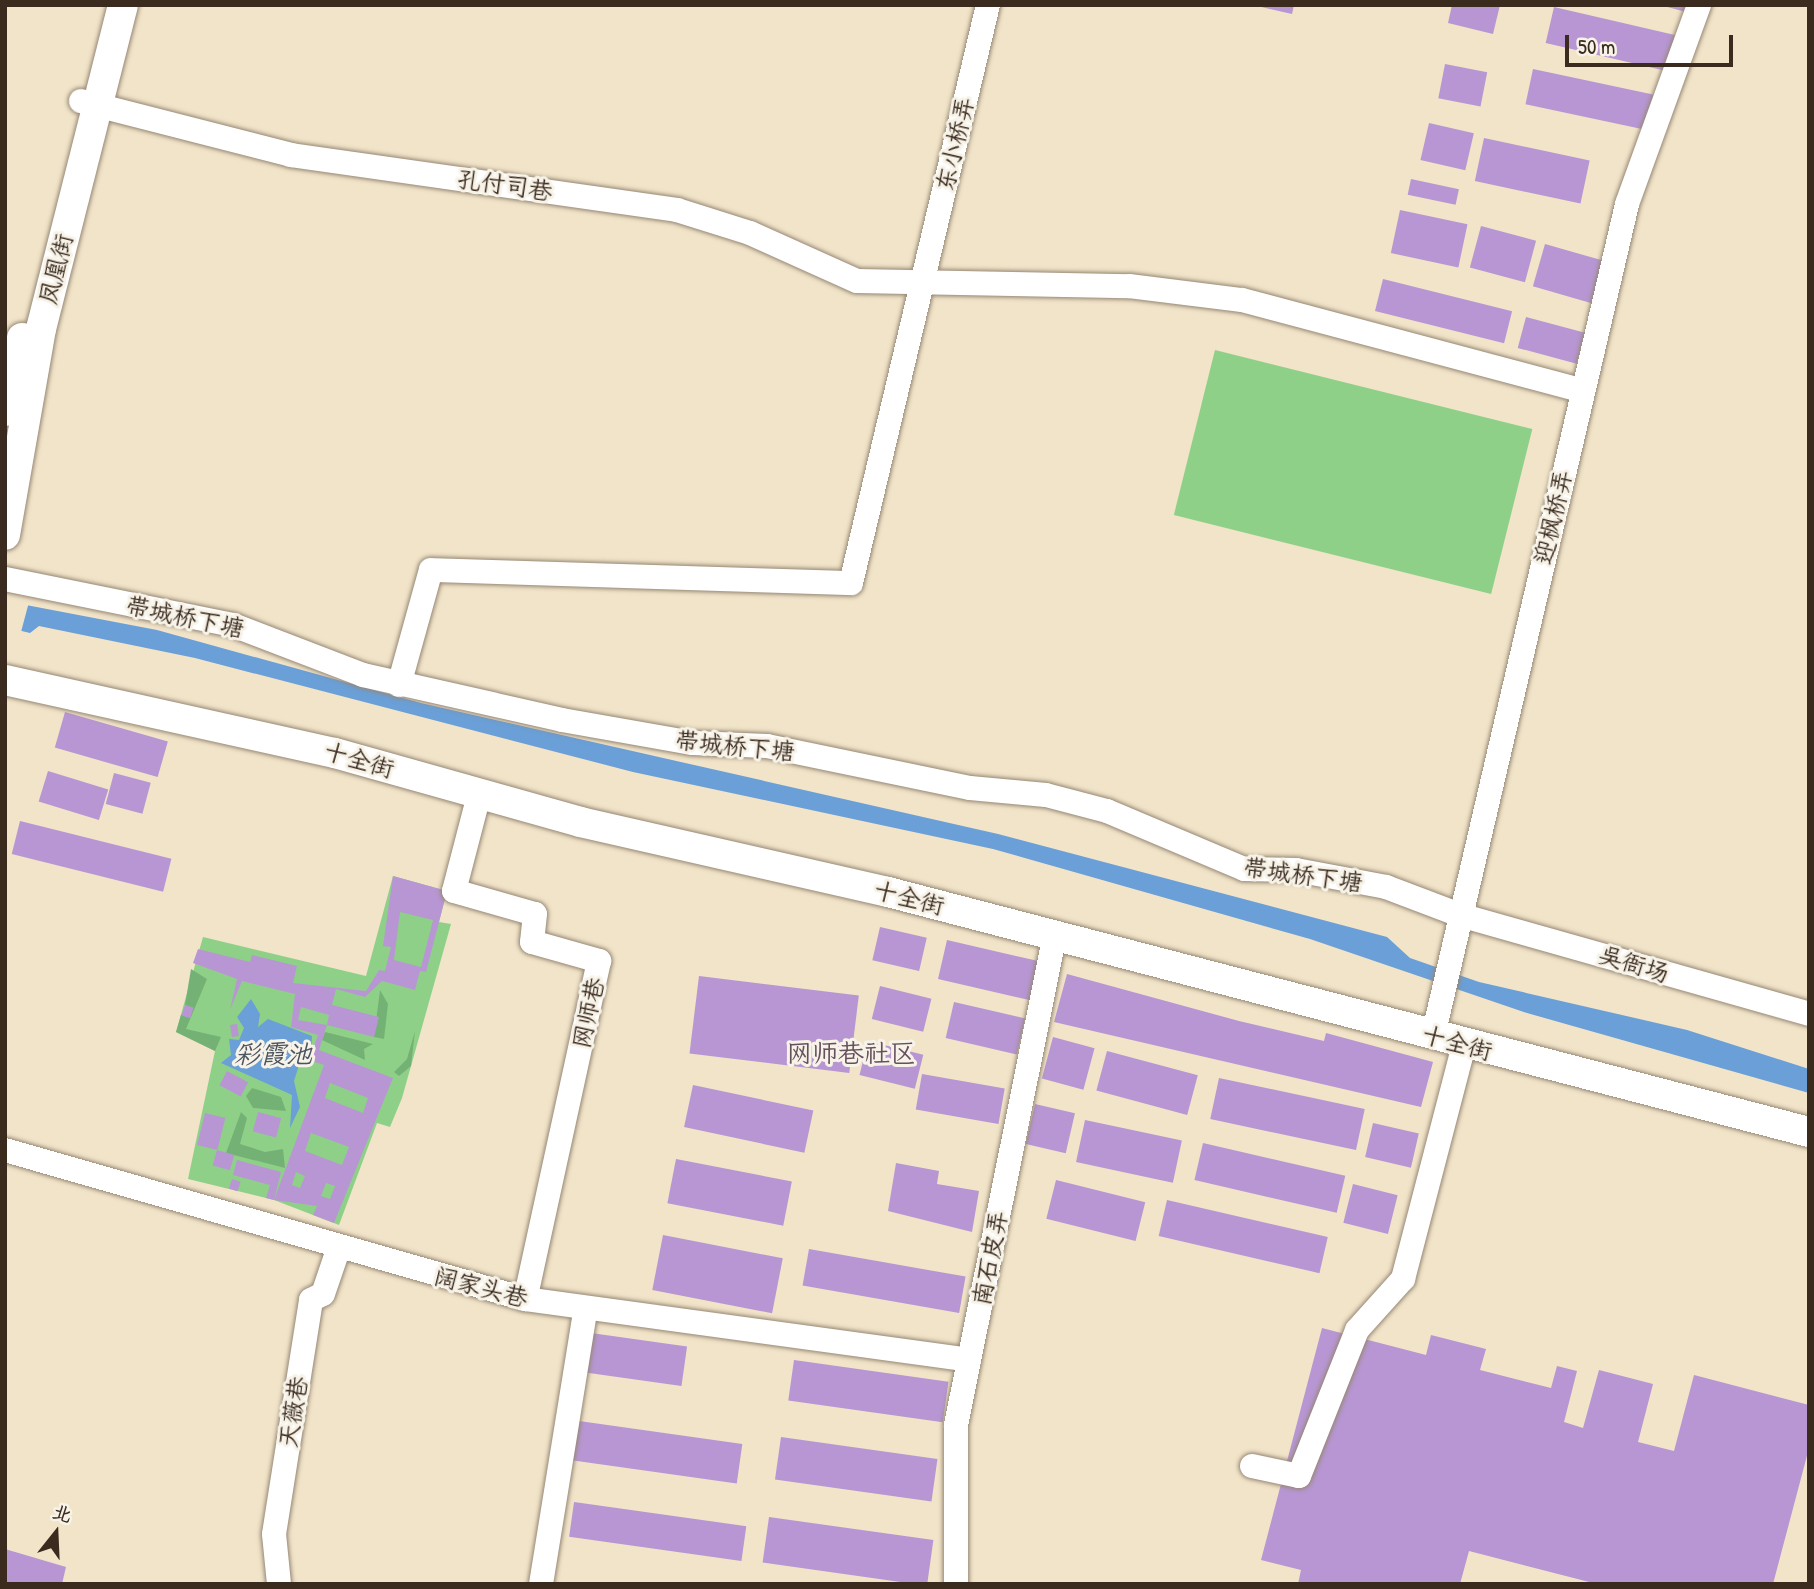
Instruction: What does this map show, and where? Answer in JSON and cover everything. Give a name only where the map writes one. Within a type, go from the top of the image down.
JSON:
[{"type":"main road","name":"凤凰街","points":[[5,535],[41,330],[89,103],[106,5]]},
{"type":"main road","name":"凤凰街","points":[[5,411],[89,103],[123,5]]},
{"type":"main road","name":"十全街","points":[[5,680],[335,752],[479,795],[1055,934],[1464,1045],[1809,1132]]},
{"type":"street","name":"东小桥弄","points":[[399,685],[431,570],[851,583],[988,5]]},
{"type":"street","name":"迎枫桥弄","points":[[1433,1036],[1627,204],[1699,5]]},
{"type":"street","name":"孔付司巷","points":[[89,103],[290,155],[677,210],[750,233],[857,281],[1129,286],[1242,300],[1583,391]]},
{"type":"street","name":"带城桥下塘","points":[[5,579],[233,625],[399,685],[693,743],[767,746],[970,788],[1046,795],[1107,811],[1244,869],[1296,870],[1387,887],[1460,915]]},
{"type":"street","name":"网师巷","points":[[479,795],[454,891],[536,914],[532,942],[599,961],[525,1299]]},
{"type":"street","name":"吴衙场","points":[[1460,915],[1809,1014]]},
{"type":"street","name":"南石皮弄","points":[[956,1584],[956,1425],[1055,934]]},
{"type":"street","points":[[1252,1466],[1299,1476],[1357,1330],[1403,1279],[1464,1045]]},
{"type":"street","name":"阔家头巷","points":[[5,1150],[338,1250],[525,1299],[585,1312],[969,1360]]},
{"type":"street","name":"天薇巷","points":[[279,1584],[274,1534],[310,1300],[323,1294],[338,1250]]},
{"type":"street","points":[[541,1584],[585,1312]]},
{"type":"green space","points":[[1215,350],[1532,429],[1491,594],[1174,515]]},
{"type":"green space","points":[[393,876],[447,891],[439,922],[451,924],[402,1098],[390,1127],[377,1123],[339,1225],[274,1200],[188,1179],[215,1051],[176,1032],[203,937],[366,976]]},
{"type":"green space","points":[[191,969],[207,979],[186,1029],[221,1037],[215,1051],[176,1032],[181,1015],[193,1008],[185,1005]]},
{"type":"green space","points":[[380,990],[388,1004],[384,1039],[374,1037]]},
{"type":"green space","points":[[415,1031],[411,1066],[399,1076],[394,1072],[407,1059]]},
{"type":"green space","points":[[325,1032],[373,1044],[364,1049],[365,1060],[322,1040]]},
{"type":"green space","points":[[252,1088],[281,1097],[286,1111],[253,1108],[246,1096]]},
{"type":"green space","points":[[241,1112],[247,1118],[240,1144],[265,1152],[283,1149],[285,1168],[226,1153]]},
{"type":"water","points":[[5,601],[157,630],[421,703],[998,834],[1387,937],[1410,958],[1479,982],[1687,1030],[1809,1069],[1809,1093],[1527,1013],[1310,939],[993,849],[633,772],[195,658],[39,626],[30,633],[5,627]]},
{"type":"water","name":"彩霞池","points":[[251,999],[260,1014],[258,1027],[268,1019],[312,1036],[311,1052],[302,1056],[294,1081],[300,1107],[290,1128],[292,1095],[221,1063],[231,1055],[229,1039],[239,1040],[244,1028],[237,1017]]},
{"type":"pier","points":[[5,597],[29,602],[21,632],[5,630]]},
{"type":"building","points":[[1253,5],[1294,5],[1292,14]]},
{"type":"building","points":[[1452,5],[1500,5],[1493,34],[1448,23]]},
{"type":"building","points":[[1660,5],[1687,5],[1686,12]]},
{"type":"building","points":[[1554,7],[1675,35],[1666,71],[1546,43]]},
{"type":"building","points":[[1445,64],[1487,72],[1481,107],[1438,98]]},
{"type":"building","points":[[1533,69],[1655,95],[1648,130],[1526,104]]},
{"type":"building","points":[[1429,123],[1474,133],[1465,170],[1420,160]]},
{"type":"building","points":[[1484,138],[1590,160],[1580,203],[1475,181]]},
{"type":"building","points":[[1411,179],[1459,189],[1456,205],[1408,195]]},
{"type":"building","points":[[1400,210],[1467,224],[1458,267],[1391,253]]},
{"type":"building","points":[[1481,226],[1536,241],[1525,282],[1470,268]]},
{"type":"building","points":[[1545,244],[1605,261],[1592,303],[1533,286]]},
{"type":"building","points":[[1383,279],[1512,311],[1504,343],[1375,311]]},
{"type":"building","points":[[1526,317],[1585,333],[1577,364],[1518,348]]},
{"type":"building","points":[[65,712],[168,741],[158,777],[55,748]]},
{"type":"building","points":[[48,771],[108,789],[99,820],[39,802]]},
{"type":"building","points":[[114,773],[151,783],[142,814],[106,804]]},
{"type":"building","points":[[20,821],[171,859],[163,892],[12,854]]},
{"type":"building","points":[[393,876],[447,891],[426,972],[420,971],[415,990],[382,981],[365,997],[336,989],[332,1005],[379,1017],[374,1037],[327,1025],[319,1050],[393,1078],[334,1223],[313,1215],[317,1206],[274,1200],[324,1065],[309,1060],[318,1035],[291,1027],[295,994],[242,981],[230,1010],[237,979],[193,963],[198,949],[250,962],[252,955],[297,966],[293,983],[366,991],[379,970],[385,971],[391,947],[383,946]],"holes":[[[400,912],[433,920],[421,967],[394,960]],[[301,1007],[329,1015],[327,1025],[298,1020]],[[330,1083],[368,1098],[363,1113],[325,1098]],[[311,1133],[349,1147],[342,1165],[305,1151]],[[296,1172],[305,1176],[300,1188],[292,1185]],[[326,1183],[335,1186],[330,1199],[321,1196]]]},
{"type":"building","points":[[880,927],[927,938],[919,971],[872,960]]},
{"type":"building","points":[[947,940],[1041,962],[1032,1001],[938,979]]},
{"type":"building","points":[[1067,974],[1239,1021],[1324,1041],[1326,1033],[1433,1062],[1421,1107],[1054,1022]]},
{"type":"building","points":[[699,976],[859,996],[849,1073],[689,1053]]},
{"type":"building","points":[[880,986],[931,999],[923,1032],[872,1019]]},
{"type":"building","points":[[954,1002],[1025,1018],[1017,1054],[946,1038]]},
{"type":"building","points":[[185,1005],[194,1008],[190,1018],[182,1015]]},
{"type":"building","points":[[237,1024],[239,1036],[232,1037],[230,1025]]},
{"type":"building","points":[[1053,1037],[1095,1048],[1083,1090],[1042,1079]]},
{"type":"building","points":[[868,1041],[923,1055],[915,1089],[860,1075]]},
{"type":"building","points":[[1107,1051],[1198,1075],[1187,1115],[1096,1091]]},
{"type":"building","points":[[227,1071],[248,1082],[241,1096],[219,1085]]},
{"type":"building","points":[[922,1074],[1005,1089],[998,1124],[916,1109]]},
{"type":"building","points":[[1219,1078],[1365,1109],[1356,1150],[1210,1119]]},
{"type":"building","points":[[693,1085],[813,1111],[804,1153],[684,1127]]},
{"type":"building","points":[[1035,1104],[1075,1113],[1066,1153],[1026,1144]]},
{"type":"building","points":[[258,1112],[281,1118],[276,1138],[253,1131]]},
{"type":"building","points":[[205,1113],[225,1118],[217,1150],[197,1145]]},
{"type":"building","points":[[1085,1120],[1182,1141],[1173,1183],[1076,1162]]},
{"type":"building","points":[[1373,1123],[1419,1134],[1411,1168],[1365,1157]]},
{"type":"building","points":[[1203,1143],[1345,1176],[1337,1213],[1194,1180]]},
{"type":"building","points":[[217,1150],[234,1155],[230,1170],[213,1165]]},
{"type":"building","points":[[676,1159],[792,1182],[783,1226],[667,1203]]},
{"type":"building","points":[[237,1160],[281,1172],[274,1200],[266,1198],[270,1185],[233,1175]]},
{"type":"building","points":[[896,1163],[939,1171],[937,1184],[979,1191],[972,1232],[888,1211]]},
{"type":"building","points":[[232,1179],[241,1182],[237,1191],[229,1189]]},
{"type":"building","points":[[1056,1180],[1145,1202],[1136,1241],[1046,1219]]},
{"type":"building","points":[[1353,1184],[1398,1195],[1388,1234],[1343,1223]]},
{"type":"building","points":[[1167,1200],[1328,1237],[1319,1273],[1159,1236]]},
{"type":"building","points":[[663,1235],[783,1258],[772,1313],[652,1290]]},
{"type":"building","points":[[809,1249],[966,1277],[959,1313],[803,1285]]},
{"type":"building","points":[[1322,1328],[1426,1355],[1431,1335],[1486,1349],[1480,1370],[1551,1388],[1557,1366],[1577,1371],[1564,1422],[1583,1428],[1599,1370],[1653,1384],[1638,1442],[1674,1451],[1694,1375],[1809,1405],[1809,1448],[1773,1584],[1597,1584],[1469,1551],[1460,1584],[1298,1584],[1301,1570],[1261,1560]]},
{"type":"building","points":[[591,1333],[687,1346],[681,1386],[585,1373]]},
{"type":"building","points":[[794,1360],[948,1382],[943,1422],[788,1401]]},
{"type":"building","points":[[572,1420],[742,1444],[737,1484],[566,1460]]},
{"type":"building","points":[[781,1437],[937,1459],[931,1502],[775,1480]]},
{"type":"building","points":[[574,1502],[746,1526],[741,1561],[569,1537]]},
{"type":"building","points":[[769,1517],[933,1540],[927,1584],[763,1563]]},
{"type":"building","points":[[5,1549],[66,1567],[62,1584],[5,1584]]},
{"type":"district","name":"网师巷社区","points":[[851,1053]]}]
